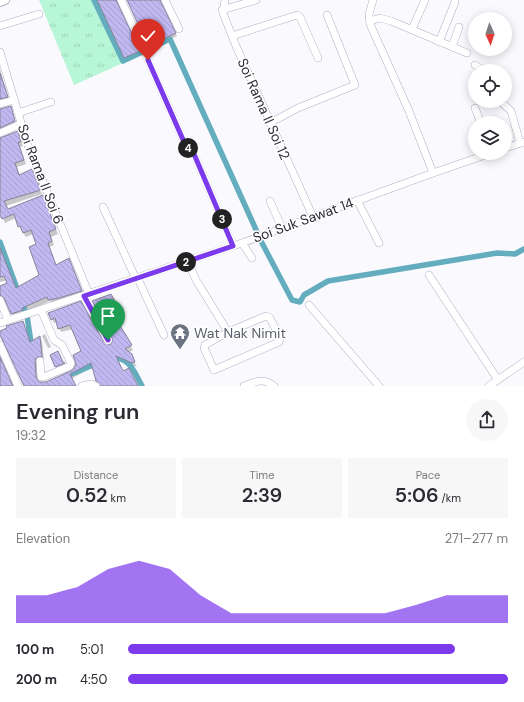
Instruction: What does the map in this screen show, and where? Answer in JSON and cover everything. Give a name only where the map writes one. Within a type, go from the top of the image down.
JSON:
[{"type":"main road","points":[[0,2],[6,0]]},
{"type":"street","points":[[121,0],[143,47]]},
{"type":"street","points":[[165,0],[179,28]]},
{"type":"street","points":[[222,10],[225,0]]},
{"type":"street","points":[[222,10],[256,0]]},
{"type":"street","points":[[373,0],[369,14],[370,22],[409,111],[433,172]]},
{"type":"street","points":[[412,29],[425,0]]},
{"type":"street","points":[[439,42],[456,2]]},
{"type":"street","name":"Soi Rama II Soi 12","points":[[222,10],[270,123],[313,217]]},
{"type":"street","points":[[0,26],[39,14]]},
{"type":"street","points":[[232,36],[297,15],[300,18],[318,58]]},
{"type":"street","points":[[270,123],[298,108],[355,85],[327,15]]},
{"type":"street","points":[[370,22],[372,19],[380,18],[412,29],[467,53]]},
{"type":"street","points":[[452,47],[459,27]]},
{"type":"street","name":"Soi Rama II Soi 6","points":[[0,52],[27,143],[86,295],[108,340]]},
{"type":"street","points":[[148,60],[184,142],[194,154],[233,246]]},
{"type":"street","points":[[0,104],[14,100]]},
{"type":"street","points":[[18,113],[51,102]]},
{"type":"street","points":[[475,108],[478,116]]},
{"type":"street","points":[[508,108],[511,111],[522,142],[512,146]]},
{"type":"street","points":[[0,133],[21,124]]},
{"type":"street","name":"Soi Suk Sawat 14","points":[[0,323],[188,262],[470,160]]},
{"type":"street","points":[[358,200],[379,243]]},
{"type":"street","points":[[270,201],[282,228]]},
{"type":"street","points":[[103,207],[164,335]]},
{"type":"street","points":[[242,243],[252,258]]},
{"type":"street","points":[[188,262],[196,280],[228,332]]},
{"type":"street","points":[[430,275],[498,380]]},
{"type":"street","points":[[0,300],[8,320]]},
{"type":"street","points":[[309,305],[379,386]]},
{"type":"street","points":[[40,361],[41,377],[44,378],[70,366],[71,363],[62,345],[54,340],[41,310]]},
{"type":"street","points":[[268,316],[280,338],[279,342],[214,370],[204,348],[205,345],[228,332],[268,316]]},
{"type":"street","points":[[0,345],[18,386]]},
{"type":"street","points":[[489,386],[524,362]]},
{"type":"street","points":[[244,386],[260,380],[268,382],[274,386]]},
{"type":"street","points":[[82,386],[91,384],[96,386]]},
{"type":"green space","points":[[39,0],[92,0],[123,63],[74,85]]},
{"type":"building","points":[[97,0],[116,0],[140,51],[124,58]]},
{"type":"building","points":[[127,0],[160,0],[176,33],[148,46]]},
{"type":"building","points":[[0,73],[8,97],[0,99]]},
{"type":"building","points":[[11,106],[15,121],[0,128],[0,109]]},
{"type":"building","points":[[18,131],[21,142],[18,142],[24,160],[15,163],[19,175],[32,169],[41,190],[4,201],[8,209],[43,195],[56,229],[49,232],[52,241],[48,243],[56,265],[69,258],[82,291],[48,300],[47,297],[22,308],[23,310],[11,314],[4,298],[0,295],[0,286],[7,283],[4,276],[0,277],[0,248],[16,288],[39,275],[29,247],[36,244],[31,230],[23,233],[20,226],[18,227],[14,214],[2,219],[0,215],[0,138]]},
{"type":"building","points":[[111,294],[123,316],[116,319],[132,345],[125,349],[132,354],[135,362],[132,363],[116,356],[123,371],[129,368],[138,386],[101,386],[96,381],[91,363],[70,374],[76,386],[24,386],[0,335],[0,331],[7,328],[6,326],[23,321],[30,342],[40,336],[42,357],[35,359],[36,377],[39,382],[46,382],[73,370],[76,364],[73,355],[81,351],[70,325],[58,329],[55,318],[51,320],[48,313],[81,301],[104,342],[110,345],[112,338],[92,301]]},
{"type":"building","points":[[58,351],[63,362],[65,363],[55,367],[50,355]]},
{"type":"building","points":[[0,357],[13,386],[0,386]]},
{"type":"waterway","points":[[94,0],[123,61],[170,39],[262,243],[292,300],[300,302],[304,295],[328,281],[497,253],[515,254],[524,249]]},
{"type":"waterway","points":[[0,242],[27,316],[32,349]]},
{"type":"waterway","points":[[110,358],[122,359],[126,362],[133,370],[142,386]]},
{"type":"waterway","points":[[64,377],[98,363]]},
{"type":"place","name":"Wat Nak Nimit","points":[[180,350]]},
{"type":"route","points":[[108,340],[84,296],[233,246],[194,154],[184,142],[148,60]]}]
